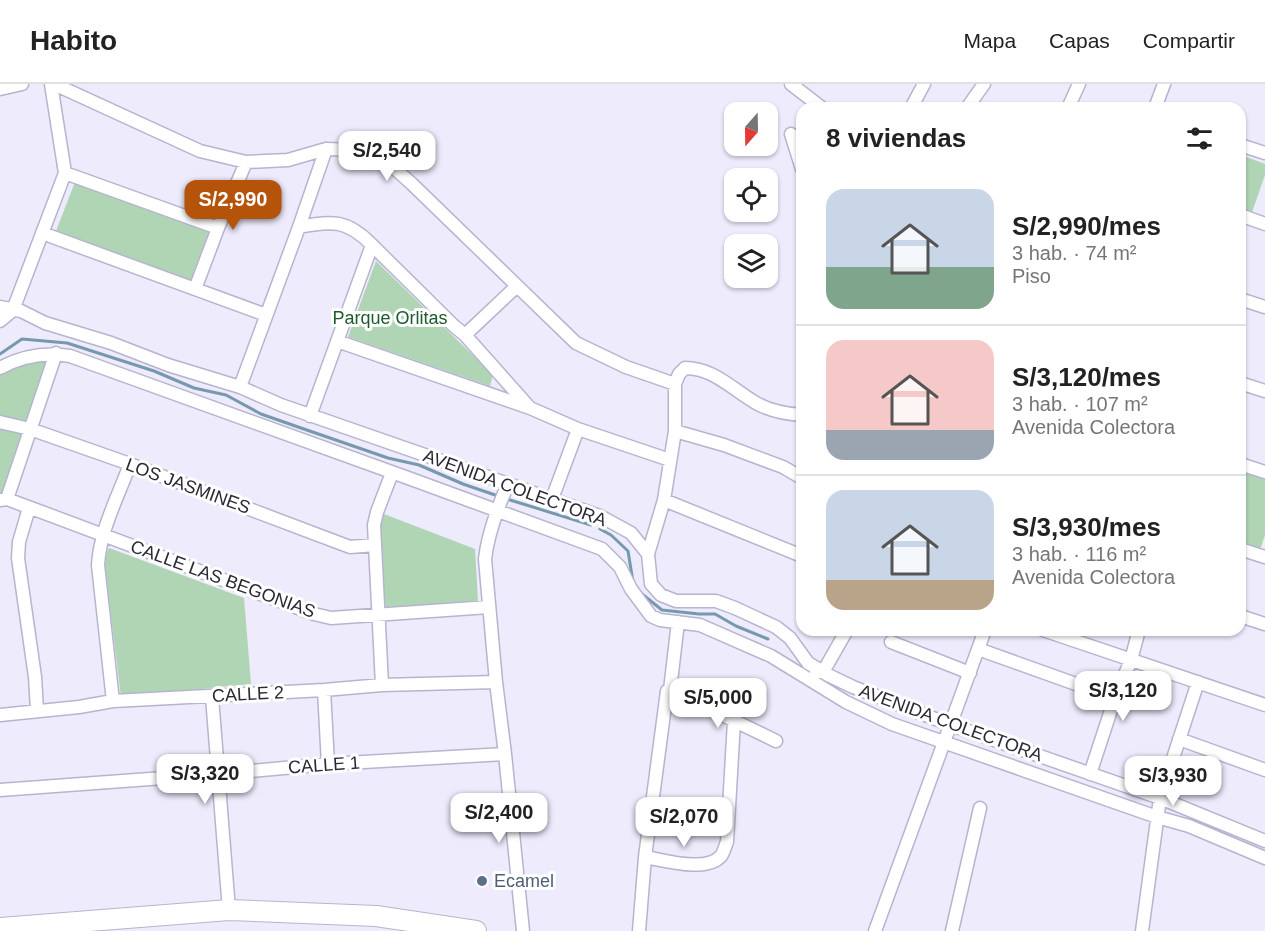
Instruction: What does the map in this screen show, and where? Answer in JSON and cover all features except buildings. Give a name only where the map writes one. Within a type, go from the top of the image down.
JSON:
[{"type":"highway","points":[[0,928],[238,915],[376,916],[476,931]]},
{"type":"highway","points":[[113,931],[218,922],[238,915],[396,931]]},
{"type":"street","points":[[0,89],[22,84]]},
{"type":"street","points":[[52,84],[200,151],[246,162],[288,160],[326,149],[355,150],[382,157],[576,343],[626,367],[675,384]]},
{"type":"street","points":[[0,321],[42,233],[65,173],[52,84]]},
{"type":"street","points":[[791,84],[814,102]]},
{"type":"street","points":[[914,102],[924,84]]},
{"type":"street","points":[[971,102],[984,84]]},
{"type":"street","points":[[1071,102],[1079,84]]},
{"type":"street","points":[[1157,102],[1164,84]]},
{"type":"street","points":[[791,134],[796,150]]},
{"type":"street","points":[[1246,147],[1265,153]]},
{"type":"street","points":[[240,387],[326,149]]},
{"type":"street","points":[[195,289],[246,162]]},
{"type":"street","points":[[65,173],[218,228]]},
{"type":"street","points":[[1246,216],[1265,224]]},
{"type":"street","points":[[299,227],[317,223],[339,224],[351,227],[363,236],[465,335],[530,408]]},
{"type":"street","points":[[42,233],[266,315]]},
{"type":"street","points":[[310,416],[372,245]]},
{"type":"street","points":[[465,335],[517,286]]},
{"type":"street","points":[[1246,300],[1265,307]]},
{"type":"street","name":"AVENIDA COLECTORA","points":[[6,308],[21,311],[45,322],[240,387],[310,416],[600,516],[631,533],[648,554],[651,584],[661,595],[676,601],[716,601],[735,608],[776,627],[790,638],[808,663],[853,687],[951,725],[1160,798],[1265,841]]},
{"type":"street","points":[[337,341],[530,408],[578,429],[670,460]]},
{"type":"street","points":[[0,368],[22,358],[56,353],[3,500]]},
{"type":"street","name":"AVENIDA COLECTORA","points":[[56,353],[218,408],[602,549],[620,567],[631,589],[651,616],[660,620],[700,625],[771,656],[846,702],[892,724],[1157,817],[1189,826],[1265,858]]},
{"type":"street","points":[[648,554],[664,500],[675,431],[675,384],[679,374],[685,368],[694,368],[723,380],[758,405],[796,414]]},
{"type":"street","points":[[1246,385],[1265,391]]},
{"type":"street","name":"LOS JASMINES","points":[[0,422],[30,429],[130,464],[350,547],[375,545]]},
{"type":"street","points":[[552,499],[578,429]]},
{"type":"street","points":[[675,431],[724,445],[783,467],[796,475]]},
{"type":"street","points":[[113,701],[98,565],[103,535],[130,464]]},
{"type":"street","points":[[1246,466],[1265,472]]},
{"type":"street","points":[[382,685],[374,525],[392,473]]},
{"type":"street","points":[[508,484],[496,510],[485,560],[523,931]]},
{"type":"street","name":"CALLE LAS BEGONIAS","points":[[3,500],[314,614],[331,618],[489,607]]},
{"type":"street","points":[[664,500],[796,554]]},
{"type":"street","points":[[29,508],[18,542],[18,558],[38,710]]},
{"type":"street","points":[[1246,551],[1265,557]]},
{"type":"street","points":[[1246,618],[1265,624]]},
{"type":"street","points":[[639,931],[645,857],[665,694],[670,690],[678,622]]},
{"type":"street","points":[[795,672],[823,672],[844,636]]},
{"type":"street","points":[[875,931],[983,636]]},
{"type":"street","points":[[1071,636],[1131,660],[1265,705]]},
{"type":"street","points":[[1090,774],[1137,636]]},
{"type":"street","points":[[891,642],[970,673]]},
{"type":"street","points":[[978,649],[1116,698]]},
{"type":"street","name":"CALLE 2","points":[[0,715],[113,701],[212,697],[382,685],[496,682]]},
{"type":"street","points":[[1142,931],[1160,798],[1198,682]]},
{"type":"street","points":[[324,690],[328,764]]},
{"type":"street","points":[[670,690],[776,741]]},
{"type":"street","points":[[212,697],[218,774],[238,915]]},
{"type":"street","points":[[645,857],[697,865],[711,863],[721,855],[727,842],[734,721]]},
{"type":"street","points":[[1179,739],[1265,770]]},
{"type":"street","name":"CALLE 1","points":[[0,790],[328,764],[505,754]]},
{"type":"street","points":[[952,931],[980,808]]},
{"type":"green space","points":[[1246,157],[1265,164],[1265,175],[1251,215],[1246,213]]},
{"type":"green space","points":[[75,182],[211,231],[193,281],[56,231]]},
{"type":"green space","name":"Parque Orlitas","points":[[376,261],[493,375],[490,386],[348,337]]},
{"type":"green space","points":[[52,356],[28,426],[0,419],[0,372]]},
{"type":"green space","points":[[0,425],[27,430],[5,497],[0,497]]},
{"type":"green space","points":[[1246,471],[1265,478],[1265,535],[1260,550],[1246,545]]},
{"type":"green space","points":[[384,514],[475,549],[478,601],[386,611],[379,531]]},
{"type":"green space","points":[[109,548],[244,598],[251,684],[121,697],[105,567]]},
{"type":"waterway","points":[[0,354],[22,339],[67,343],[154,371],[194,388],[226,395],[261,414],[388,458],[419,465],[498,496]]},
{"type":"waterway","points":[[507,499],[591,525]]},
{"type":"waterway","points":[[600,529],[611,535],[628,551],[633,582]]},
{"type":"waterway","points":[[642,594],[662,610],[715,614],[736,626],[768,639]]},
{"type":"place","name":"Ecamel","points":[[482,881]]}]
